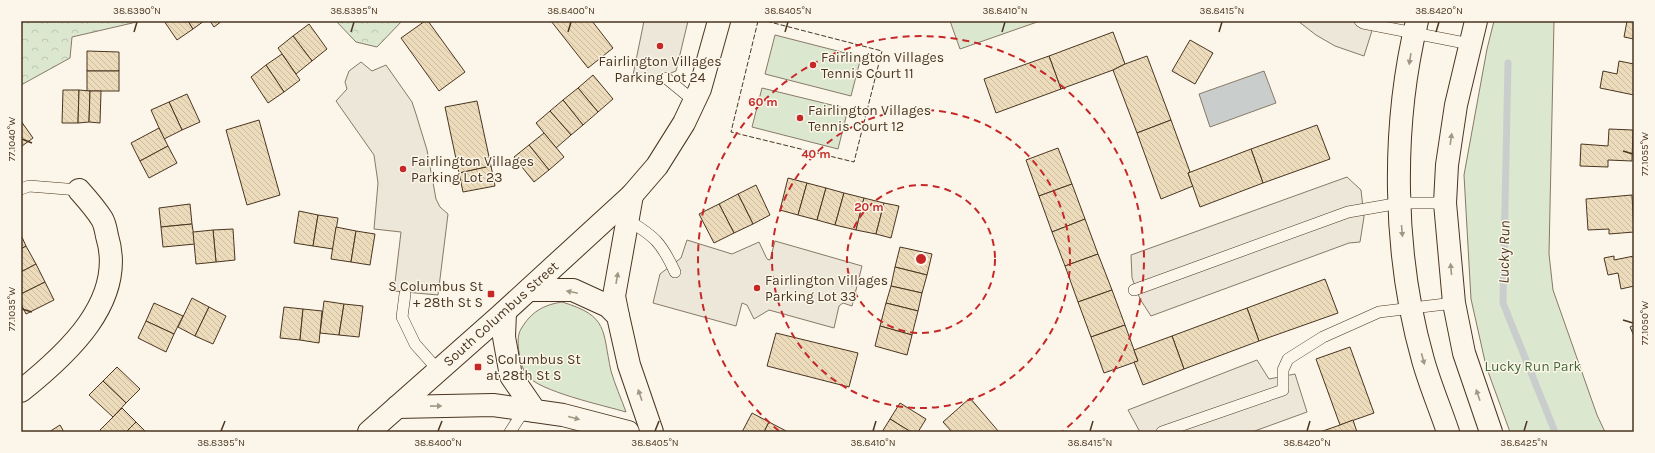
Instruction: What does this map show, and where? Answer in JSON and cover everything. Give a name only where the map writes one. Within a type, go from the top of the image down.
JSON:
[{"type":"street","name":"South Columbus Street","points":[[370,432],[505,312],[632,195],[657,166],[684,123],[694,101],[702,82],[719,21]]},
{"type":"street","points":[[1476,21],[1456,105],[1447,165],[1445,203],[1454,303],[1464,353],[1491,432]]},
{"type":"street","points":[[1415,28],[1403,104],[1399,164],[1400,204],[1411,307],[1423,360],[1448,432]]},
{"type":"street","points":[[21,391],[68,349],[82,334],[98,309],[110,280],[111,249],[102,220],[79,190]]},
{"type":"street","points":[[632,195],[614,296],[630,365],[652,432]]},
{"type":"street","points":[[529,290],[573,290],[608,306],[618,316]]},
{"type":"street","points":[[505,312],[504,337],[511,376],[530,410]]},
{"type":"street","points":[[397,408],[493,405],[563,415],[628,432]]},
{"type":"lane","points":[[1360,21],[1363,23],[1415,28],[1470,44]]},
{"type":"lane","points":[[666,78],[694,101]]},
{"type":"lane","points":[[21,189],[29,186],[79,190]]},
{"type":"lane","points":[[1134,290],[1348,212],[1400,204],[1445,203]]},
{"type":"lane","points":[[628,220],[652,235],[665,251],[675,272]]},
{"type":"lane","points":[[405,294],[402,317],[415,344],[439,370]]},
{"type":"lane","points":[[1162,432],[1283,390],[1283,370],[1288,359],[1323,338],[1380,312],[1411,307],[1454,303]]},
{"type":"lane","points":[[510,432],[530,410]]},
{"type":"green space","points":[[21,21],[141,21],[72,37],[70,58],[21,85]]},
{"type":"green space","points":[[336,21],[402,21],[377,47],[356,42]]},
{"type":"green space","points":[[950,21],[1040,21],[960,49]]},
{"type":"green space","name":"Lucky Run Park","points":[[1494,21],[1554,21],[1549,254],[1553,290],[1597,415],[1605,432],[1510,432],[1486,366],[1471,299],[1464,175],[1487,49]]},
{"type":"green space","name":"Fairlington Villages Tennis Court 11","points":[[775,35],[861,57],[851,96],[765,74]]},
{"type":"green space","name":"Fairlington Villages Tennis Court 12","points":[[762,88],[848,109],[838,149],[752,127]]},
{"type":"green space","points":[[562,302],[577,307],[588,313],[596,319],[601,326],[611,371],[626,412],[589,402],[544,387],[533,381],[525,373],[518,347],[518,337],[521,329],[529,318],[538,310],[549,305]]},
{"type":"shaded area","name":"Fairlington Villages Parking Lot 24","points":[[644,21],[688,21],[676,71],[655,79],[633,75]]},
{"type":"shaded area","points":[[1298,21],[1375,21],[1364,56],[1335,46],[1316,35]]},
{"type":"shaded area","name":"Fairlington Villages Parking Lot 23","points":[[361,62],[372,71],[386,65],[412,102],[416,114],[427,150],[436,199],[440,207],[448,214],[438,295],[394,291],[401,232],[374,229],[378,183],[374,155],[336,101],[347,89],[345,82],[349,71]]},
{"type":"shaded area","points":[[1264,71],[1276,103],[1210,127],[1199,94]]},
{"type":"shaded area","points":[[1347,177],[1361,190],[1364,217],[1360,242],[1349,243],[1151,316],[1140,299],[1132,278],[1131,255]]},
{"type":"shaded area","name":"Fairlington Villages Parking Lot 33","points":[[687,240],[732,254],[759,242],[767,259],[770,260],[775,241],[862,266],[852,306],[843,303],[839,306],[834,328],[769,310],[754,319],[747,305],[742,303],[736,326],[653,303],[660,274],[681,258]]},
{"type":"shaded area","points":[[1257,360],[1269,379],[1295,374],[1307,412],[1252,432],[1140,432],[1128,410]]},
{"type":"building","points":[[164,21],[188,21],[193,29],[177,40]]},
{"type":"building","points":[[188,21],[204,21],[193,29]]},
{"type":"building","points":[[210,21],[222,21],[214,27]]},
{"type":"building","points":[[425,21],[428,21],[465,72],[439,91],[401,38]]},
{"type":"building","points":[[551,21],[592,21],[613,48],[588,68]]},
{"type":"building","points":[[1627,21],[1634,21],[1634,39],[1624,37]]},
{"type":"building","points":[[309,24],[327,49],[312,61],[293,36]]},
{"type":"building","points":[[1113,32],[1125,64],[1113,70],[1061,89],[1049,56]]},
{"type":"building","points":[[293,36],[312,61],[296,74],[278,48]]},
{"type":"building","points":[[1190,40],[1213,53],[1195,84],[1172,71]]},
{"type":"building","points":[[87,51],[119,52],[119,71],[87,71]]},
{"type":"building","points":[[282,54],[300,80],[284,92],[266,65]]},
{"type":"building","points":[[1049,56],[1061,89],[996,113],[984,79]]},
{"type":"building","points":[[1147,56],[1171,120],[1137,133],[1113,70]]},
{"type":"building","points":[[1619,61],[1634,64],[1634,95],[1600,88],[1603,71],[1617,74]]},
{"type":"building","points":[[266,65],[284,92],[268,103],[251,77]]},
{"type":"building","points":[[87,71],[119,71],[119,91],[87,91]]},
{"type":"building","points":[[593,75],[613,99],[598,112],[578,88]]},
{"type":"building","points":[[578,88],[598,112],[583,125],[563,100]]},
{"type":"building","points":[[63,90],[79,90],[78,123],[62,123]]},
{"type":"building","points":[[79,90],[90,91],[89,122],[78,123]]},
{"type":"building","points":[[90,91],[101,91],[100,123],[89,122]]},
{"type":"building","points":[[187,94],[200,122],[182,130],[169,102]]},
{"type":"building","points":[[563,100],[583,125],[571,135],[550,111]]},
{"type":"building","points":[[477,101],[491,166],[459,173],[445,107]]},
{"type":"building","points":[[169,102],[182,130],[164,139],[151,110]]},
{"type":"building","points":[[550,111],[571,135],[556,148],[536,123]]},
{"type":"building","points":[[259,120],[280,195],[247,205],[226,130]]},
{"type":"building","points":[[1171,120],[1190,172],[1188,173],[1193,186],[1161,199],[1137,133]]},
{"type":"building","points":[[21,121],[33,138],[22,146],[21,145]]},
{"type":"building","points":[[1317,125],[1330,159],[1263,183],[1251,149]]},
{"type":"building","points":[[159,128],[168,146],[140,161],[131,143]]},
{"type":"building","points":[[1609,129],[1633,130],[1632,161],[1608,160],[1608,167],[1580,166],[1581,144],[1608,146]]},
{"type":"building","points":[[544,133],[564,157],[549,170],[529,145]]},
{"type":"building","points":[[529,145],[549,170],[534,182],[514,157]]},
{"type":"building","points":[[168,146],[177,163],[149,178],[140,161]]},
{"type":"building","points":[[1058,148],[1072,184],[1039,196],[1026,160]]},
{"type":"building","points":[[1251,149],[1263,183],[1200,207],[1188,173]]},
{"type":"building","points":[[491,166],[495,186],[463,192],[459,173]]},
{"type":"building","points":[[788,178],[807,183],[798,215],[780,210]]},
{"type":"building","points":[[807,183],[826,188],[817,220],[798,215]]},
{"type":"building","points":[[1072,184],[1085,219],[1052,232],[1039,196]]},
{"type":"building","points":[[756,185],[770,215],[753,224],[738,194]]},
{"type":"building","points":[[826,188],[844,193],[835,225],[817,220]]},
{"type":"building","points":[[844,193],[864,198],[856,230],[835,225]]},
{"type":"building","points":[[738,194],[753,224],[734,233],[719,204]]},
{"type":"building","points":[[1632,195],[1634,232],[1609,234],[1609,229],[1588,230],[1586,199]]},
{"type":"building","points":[[864,198],[884,203],[876,234],[856,230]]},
{"type":"building","points":[[884,203],[899,206],[891,238],[876,234]]},
{"type":"building","points":[[190,204],[192,224],[161,227],[159,208]]},
{"type":"building","points":[[719,204],[734,233],[714,243],[699,214]]},
{"type":"building","points":[[299,211],[318,215],[313,246],[294,243]]},
{"type":"building","points":[[318,215],[338,218],[333,249],[313,246]]},
{"type":"building","points":[[1085,219],[1098,254],[1065,266],[1052,232]]},
{"type":"building","points":[[192,224],[195,244],[163,247],[161,227]]},
{"type":"building","points":[[336,227],[356,231],[351,262],[331,259]]},
{"type":"building","points":[[233,229],[235,260],[216,262],[213,230]]},
{"type":"building","points":[[213,230],[216,262],[196,264],[193,232]]},
{"type":"building","points":[[356,231],[375,234],[370,265],[351,262]]},
{"type":"building","points":[[21,235],[26,246],[21,249]]},
{"type":"building","points":[[26,246],[36,264],[21,272],[21,249]]},
{"type":"building","points":[[900,247],[932,254],[927,275],[895,267]]},
{"type":"building","points":[[1098,254],[1112,290],[1078,302],[1065,266]]},
{"type":"building","points":[[1614,256],[1614,260],[1634,256],[1634,286],[1621,289],[1618,273],[1608,275],[1604,258]]},
{"type":"building","points":[[36,264],[45,282],[21,294],[21,272]]},
{"type":"building","points":[[895,267],[927,275],[922,293],[891,286]]},
{"type":"building","points":[[1325,279],[1338,313],[1259,341],[1247,308]]},
{"type":"building","points":[[45,282],[54,300],[26,314],[21,304],[21,294]]},
{"type":"building","points":[[891,286],[922,293],[918,311],[886,303]]},
{"type":"building","points":[[1112,290],[1125,325],[1091,337],[1078,302]]},
{"type":"building","points":[[192,298],[209,307],[195,336],[178,327]]},
{"type":"building","points":[[324,301],[344,304],[339,335],[320,333]]},
{"type":"building","points":[[154,303],[183,316],[174,334],[146,321]]},
{"type":"building","points":[[886,303],[918,311],[912,335],[880,326]]},
{"type":"building","points":[[344,304],[363,306],[359,337],[339,335]]},
{"type":"building","points":[[209,307],[226,316],[213,344],[195,336]]},
{"type":"building","points":[[284,307],[303,309],[300,340],[280,338]]},
{"type":"building","points":[[1247,308],[1259,341],[1184,369],[1172,336]]},
{"type":"building","points":[[303,309],[322,311],[319,343],[300,340]]},
{"type":"building","points":[[146,321],[174,334],[166,352],[138,338]]},
{"type":"building","points":[[1125,325],[1138,361],[1104,373],[1091,337]]},
{"type":"building","points":[[1634,325],[1634,336],[1630,327]]},
{"type":"building","points":[[880,326],[912,335],[907,355],[875,346]]},
{"type":"building","points":[[776,333],[858,353],[849,387],[767,366]]},
{"type":"building","points":[[1172,336],[1184,369],[1143,385],[1134,362],[1138,361],[1134,350]]},
{"type":"building","points":[[1350,347],[1374,413],[1340,425],[1316,359]]},
{"type":"building","points":[[117,367],[140,389],[126,403],[103,381]]},
{"type":"building","points":[[103,381],[126,403],[113,417],[89,395]]},
{"type":"building","points":[[970,398],[999,432],[952,432],[943,422]]},
{"type":"building","points":[[900,403],[926,419],[918,432],[911,432],[890,419]]},
{"type":"building","points":[[122,408],[136,422],[126,432],[101,432],[100,430]]},
{"type":"building","points":[[752,413],[769,422],[764,432],[742,432]]},
{"type":"building","points":[[890,419],[911,432],[882,432]]},
{"type":"building","points":[[1353,420],[1357,432],[1320,432],[1340,425]]},
{"type":"building","points":[[136,422],[146,432],[126,432]]},
{"type":"building","points":[[769,422],[788,432],[764,432]]},
{"type":"building","points":[[60,425],[64,432],[49,432]]},
{"type":"waterway","name":"Lucky Run","points":[[1508,63],[1503,303],[1555,432]]},
{"type":"fence","points":[[758,21],[731,132],[854,162],[882,51],[766,21]]},
{"type":"place","name":"Fairlington Villages Parking Lot 24","points":[[660,46]]},
{"type":"place","name":"Fairlington Villages Tennis Court 11","points":[[813,65]]},
{"type":"place","name":"Fairlington Villages Tennis Court 12","points":[[800,118]]},
{"type":"place","name":"Fairlington Villages Parking Lot 23","points":[[403,169]]},
{"type":"place","name":"Fairlington Villages Parking Lot 33","points":[[757,288]]},
{"type":"place","name":"S Columbus St + 28th St S","points":[[491,294]]},
{"type":"place","name":"S Columbus St at 28th St S","points":[[478,367]]}]
